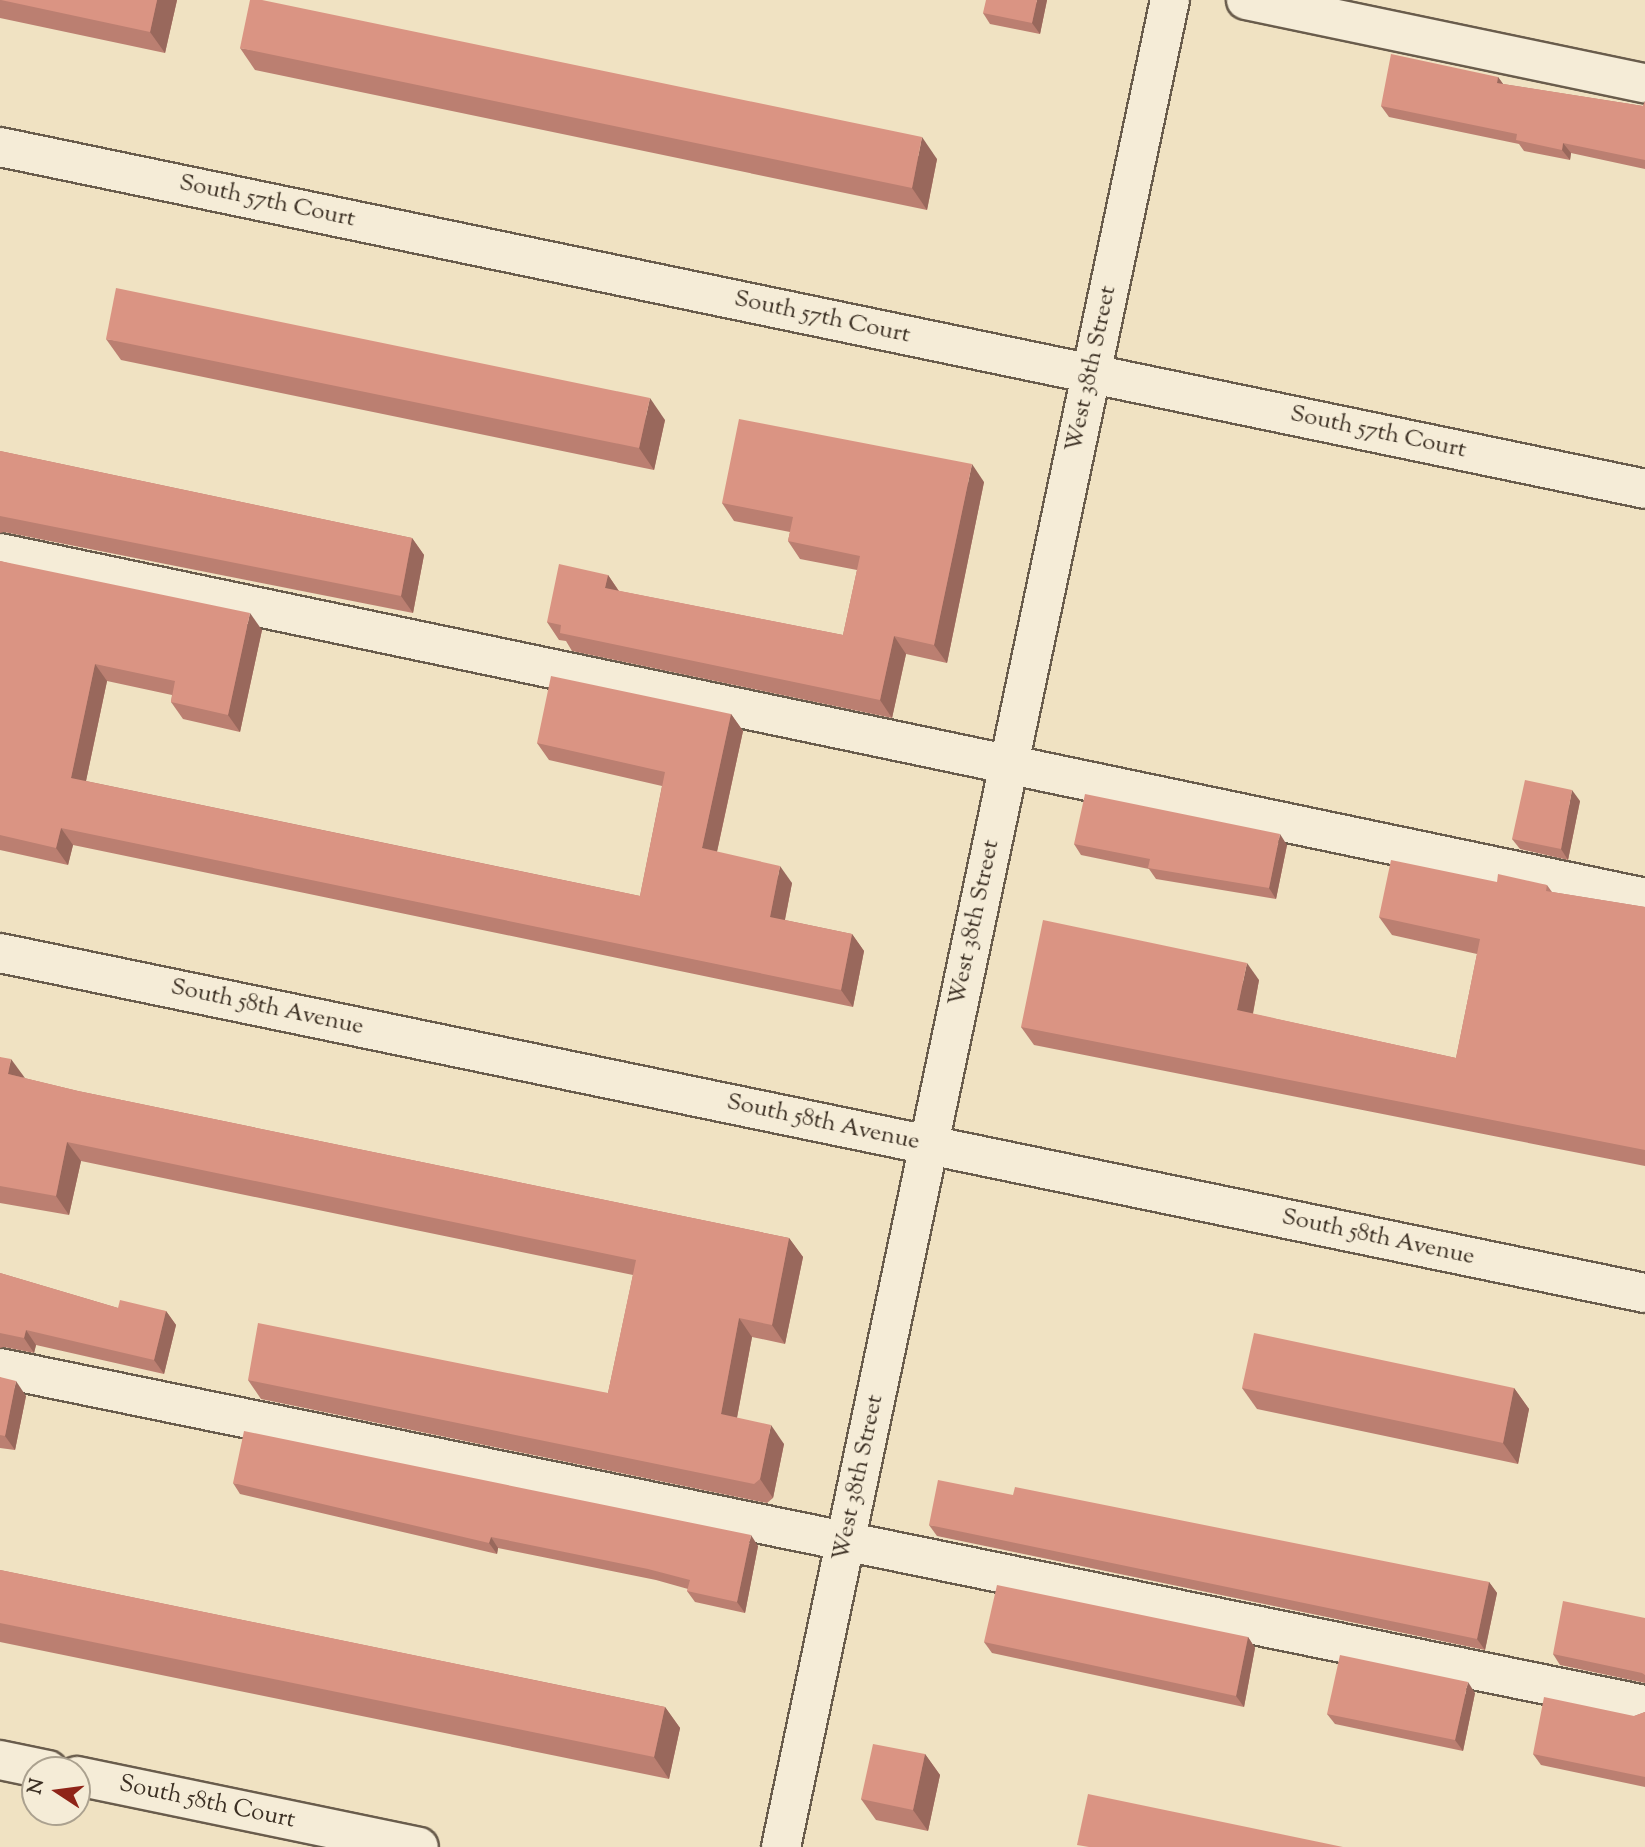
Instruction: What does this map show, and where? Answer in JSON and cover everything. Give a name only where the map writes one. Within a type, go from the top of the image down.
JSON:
[{"type":"street","name":"West 38th Street","points":[[781,1847],[1170,0]]},
{"type":"street","points":[[1246,0],[1645,83]]},
{"type":"street","name":"South 57th Court","points":[[0,146],[1645,489]]},
{"type":"street","points":[[0,553],[1645,898]]},
{"type":"street","name":"South 58th Avenue","points":[[0,953],[1645,1293]]},
{"type":"street","points":[[0,1368],[845,1545],[1645,1705]]},
{"type":"street","points":[[0,1760],[21,1764]]},
{"type":"street","name":"South 58th Court","points":[[91,1779],[419,1847]]},
{"type":"building","points":[[1,0],[157,0],[150,32]]},
{"type":"building","points":[[250,0],[262,0],[922,137],[912,188],[240,48]]},
{"type":"building","points":[[986,0],[1037,0],[1032,23],[983,13]]},
{"type":"building","points":[[1391,54],[1498,77],[1497,83],[1643,106],[1645,101],[1645,160],[1563,143],[1562,150],[1516,140],[1517,134],[1381,106]]},
{"type":"building","points":[[116,288],[650,398],[639,448],[106,339]]},
{"type":"building","points":[[739,419],[972,464],[934,645],[894,636],[880,700],[560,633],[561,625],[547,622],[559,564],[608,575],[605,588],[843,635],[860,556],[788,541],[793,517],[722,503]]},
{"type":"building","points":[[0,451],[412,538],[401,596],[0,516]]},
{"type":"building","points":[[0,561],[250,613],[228,715],[171,702],[175,681],[95,664],[71,778],[640,896],[665,772],[537,743],[551,676],[731,714],[702,848],[780,866],[770,917],[852,934],[841,990],[61,828],[56,848],[0,835]]},
{"type":"building","points":[[1525,780],[1572,790],[1561,849],[1512,839]]},
{"type":"building","points":[[1085,794],[1280,834],[1269,888],[1148,868],[1150,859],[1074,844]]},
{"type":"building","points":[[1391,860],[1497,882],[1498,874],[1547,885],[1546,891],[1645,907],[1645,1150],[1021,1027],[1043,920],[1247,963],[1237,1010],[1456,1058],[1480,939],[1379,917]]},
{"type":"building","points":[[0,1057],[11,1059],[8,1074],[78,1091],[789,1238],[772,1325],[739,1318],[721,1414],[771,1425],[760,1479],[754,1484],[248,1380],[258,1323],[608,1393],[636,1260],[67,1142],[56,1196],[0,1186]]},
{"type":"building","points":[[0,1273],[118,1308],[120,1300],[166,1311],[154,1360],[26,1330],[24,1338],[0,1333]]},
{"type":"building","points":[[1254,1333],[1514,1388],[1503,1443],[1242,1388]]},
{"type":"building","points":[[0,1377],[16,1381],[5,1436],[0,1435]]},
{"type":"building","points":[[244,1431],[751,1535],[737,1602],[687,1591],[690,1580],[648,1569],[491,1537],[489,1543],[233,1483]]},
{"type":"building","points":[[938,1480],[1013,1495],[1015,1487],[1489,1582],[1477,1639],[929,1525]]},
{"type":"building","points":[[0,1570],[665,1707],[654,1757],[0,1623]]},
{"type":"building","points":[[997,1585],[1248,1637],[1236,1696],[984,1642]]},
{"type":"building","points":[[1563,1601],[1645,1618],[1645,1675],[1553,1654]]},
{"type":"building","points":[[1340,1655],[1468,1682],[1455,1740],[1327,1714]]},
{"type":"building","points":[[1544,1697],[1634,1716],[1645,1712],[1645,1777],[1533,1754]]},
{"type":"building","points":[[873,1744],[925,1754],[913,1810],[861,1799]]},
{"type":"building","points":[[1088,1794],[1343,1847],[1077,1845]]}]
